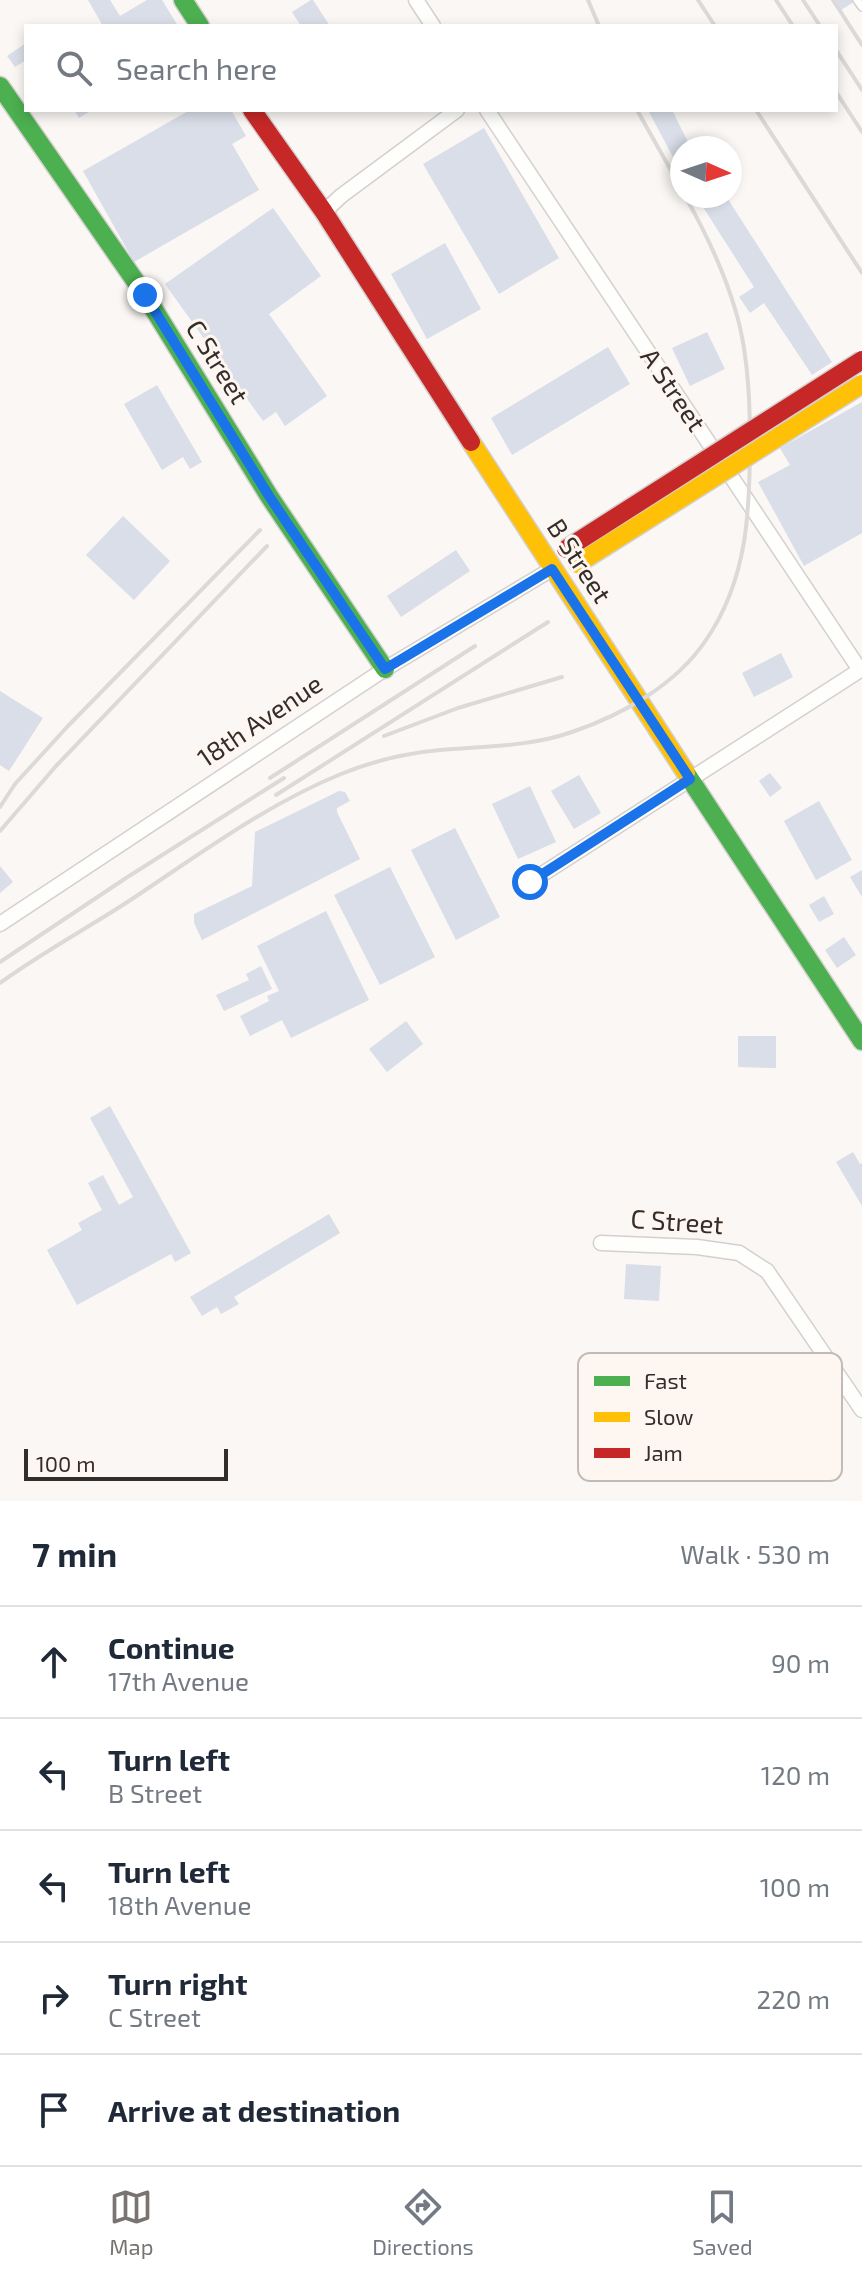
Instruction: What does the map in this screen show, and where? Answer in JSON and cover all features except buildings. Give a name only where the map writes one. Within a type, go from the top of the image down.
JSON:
[{"type":"street","points":[[183,0],[199,24]]},
{"type":"street","points":[[416,0],[432,24]]},
{"type":"street","name":"C Street","points":[[0,86],[145,295],[269,496],[385,669]]},
{"type":"street","name":"B Street","points":[[253,112],[324,212],[552,569],[862,1041]]},
{"type":"street","points":[[324,212],[454,112]]},
{"type":"street","name":"A Street","points":[[488,112],[861,669]]},
{"type":"street","name":"18th Avenue","points":[[0,924],[385,669],[572,556],[862,360]]},
{"type":"street","points":[[572,556],[862,384]]},
{"type":"street","points":[[530,882],[861,669]]},
{"type":"street","name":"C Street","points":[[601,1243],[697,1247],[739,1253],[767,1271],[823,1353]]},
{"type":"street","name":"C Street","points":[[842,1381],[862,1410]]},
{"type":"lane","points":[[857,0],[862,7]]},
{"type":"railway","points":[[588,0],[598,24]]},
{"type":"railway","points":[[698,0],[714,24]]},
{"type":"railway","points":[[776,0],[792,24]]},
{"type":"railway","points":[[803,0],[819,24]]},
{"type":"railway","points":[[833,0],[862,45]]},
{"type":"railway","points":[[838,53],[862,90]]},
{"type":"railway","points":[[838,95],[862,132]]},
{"type":"railway","points":[[638,112],[670,169]]},
{"type":"railway","points":[[757,112],[862,273]]},
{"type":"railway","points":[[0,983],[232,832],[313,787],[353,769],[402,755],[523,743],[572,732],[610,717],[646,696],[694,656],[720,617],[738,568],[747,518],[750,423],[746,359],[736,312],[714,252],[691,208]]},
{"type":"railway","points":[[0,807],[15,784],[67,727],[260,530]]},
{"type":"railway","points":[[0,831],[56,766],[267,546]]},
{"type":"railway","points":[[276,795],[548,622]]},
{"type":"railway","points":[[270,778],[475,646]]},
{"type":"railway","points":[[384,736],[458,708],[562,677]]},
{"type":"railway","points":[[0,962],[284,778]]},
{"type":"traffic: fast","points":[[183,0],[199,24]]},
{"type":"traffic: fast","points":[[0,86],[145,295],[269,496],[385,669]]},
{"type":"traffic: fast","points":[[686,773],[862,1041]]},
{"type":"traffic: slow","points":[[577,564],[862,384]]},
{"type":"traffic: slow","points":[[471,442],[686,773]]},
{"type":"traffic: jam","points":[[253,112],[324,212],[471,442]]},
{"type":"traffic: jam","points":[[566,549],[862,360]]},
{"type":"route","points":[[145,295],[269,496],[385,669],[552,569],[640,700],[690,779],[530,882]]}]
